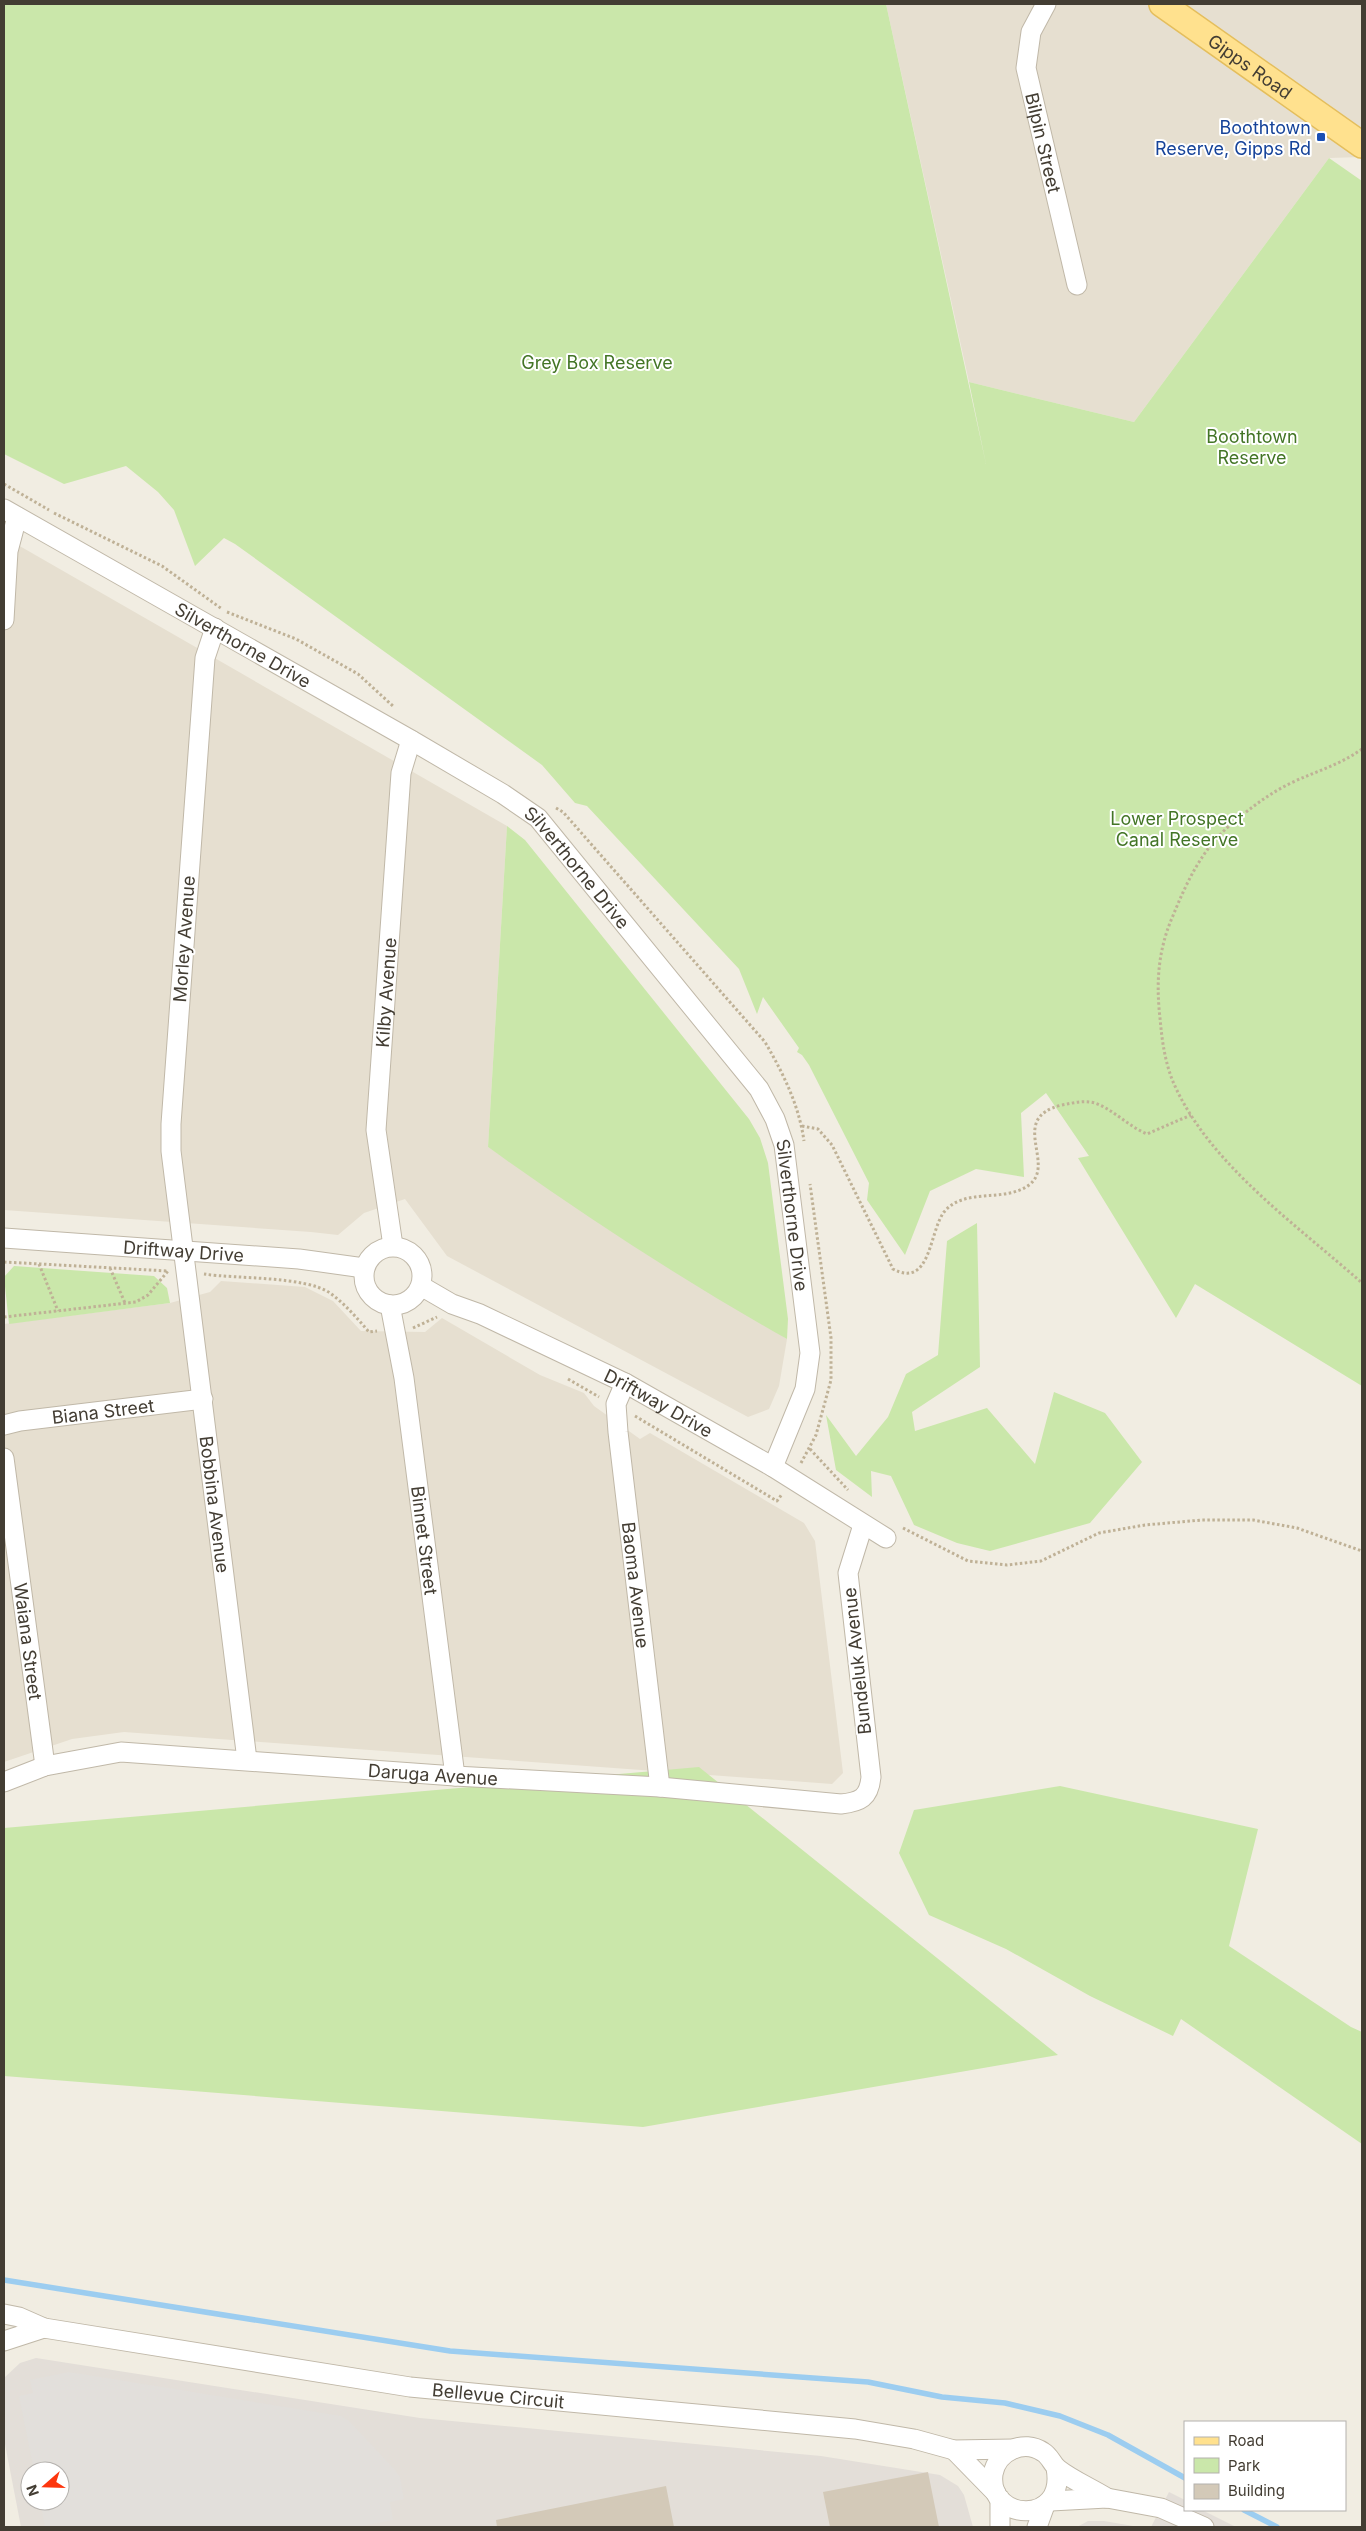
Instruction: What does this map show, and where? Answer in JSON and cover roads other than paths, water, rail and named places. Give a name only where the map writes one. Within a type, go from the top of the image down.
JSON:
[{"type":"main road","name":"Gipps Road","points":[[1162,4],[1362,145]]},
{"type":"street","name":"Bilpin Street","points":[[1046,4],[1031,32],[1026,68],[1077,285]]},
{"type":"street","points":[[4,620],[10,513]]},
{"type":"street","name":"Silverthorne Drive","points":[[10,513],[411,740],[503,794],[538,818],[759,1089],[775,1119],[784,1145],[790,1175],[810,1353],[805,1389],[773,1467]]},
{"type":"street","name":"Morley Avenue","points":[[184,1251],[171,1151],[170,1124],[205,658],[215,628]]},
{"type":"street","name":"Kilby Avenue","points":[[393,1246],[376,1130],[401,773],[411,740]]},
{"type":"street","name":"Driftway Drive","points":[[4,1238],[298,1259],[364,1268]]},
{"type":"street","points":[[393,1246],[404,1248],[418,1259],[422,1267],[421,1286],[414,1297],[403,1304],[390,1305],[381,1303],[367,1290],[364,1268],[370,1258],[381,1249],[393,1246]]},
{"type":"street","name":"Bobbina Avenue","points":[[184,1251],[247,1760]]},
{"type":"street","name":"Driftway Drive","points":[[421,1286],[452,1304],[480,1314],[625,1383],[773,1467],[886,1538]]},
{"type":"street","name":"Binnet Street","points":[[390,1305],[404,1378],[455,1776]]},
{"type":"street","name":"Baoma Avenue","points":[[625,1383],[616,1404],[618,1432],[660,1787]]},
{"type":"street","name":"Biana Street","points":[[4,1426],[20,1421],[203,1399]]},
{"type":"street","name":"Waiana Street","points":[[4,1458],[45,1766]]},
{"type":"street","name":"Bundeluk Avenue","points":[[863,1525],[848,1573],[871,1777],[870,1788],[865,1798]]},
{"type":"street","name":"Daruga Avenue","points":[[4,1782],[45,1766],[121,1752],[455,1776],[660,1787],[841,1804],[856,1803],[865,1798]]},
{"type":"street","name":"Bellevue Circuit","points":[[4,2314],[19,2317],[44,2328],[410,2387],[855,2429],[914,2439],[954,2450],[1013,2449]]},
{"type":"street","name":"Bellevue Circuit","points":[[4,2341],[44,2328]]},
{"type":"street","points":[[1000,2527],[994,2474],[997,2463],[1004,2454],[1023,2446],[1043,2451],[1056,2468],[1107,2498]]},
{"type":"street","name":"Bellevue Circuit","points":[[954,2450],[998,2496]]},
{"type":"street","points":[[1037,2527],[1057,2488],[1056,2468]]},
{"type":"street","points":[[998,2496],[1007,2506],[1026,2511],[1048,2503],[1107,2498],[1161,2508],[1201,2526]]},
{"type":"waterway","points":[[4,2280],[450,2351],[868,2382],[942,2397],[1005,2403],[1060,2416],[1108,2435],[1184,2477]]},
{"type":"waterway","points":[[1246,2511],[1277,2527]]},
{"type":"place","name":"Boothtown Reserve, Gipps Rd","points":[[1321,137]]},
{"type":"park label","name":"Grey Box Reserve","points":[[597,362]]},
{"type":"park label","name":"Boothtown Reserve","points":[[1252,446]]},
{"type":"park label","name":"Lower Prospect Canal Reserve","points":[[1177,828]]}]
